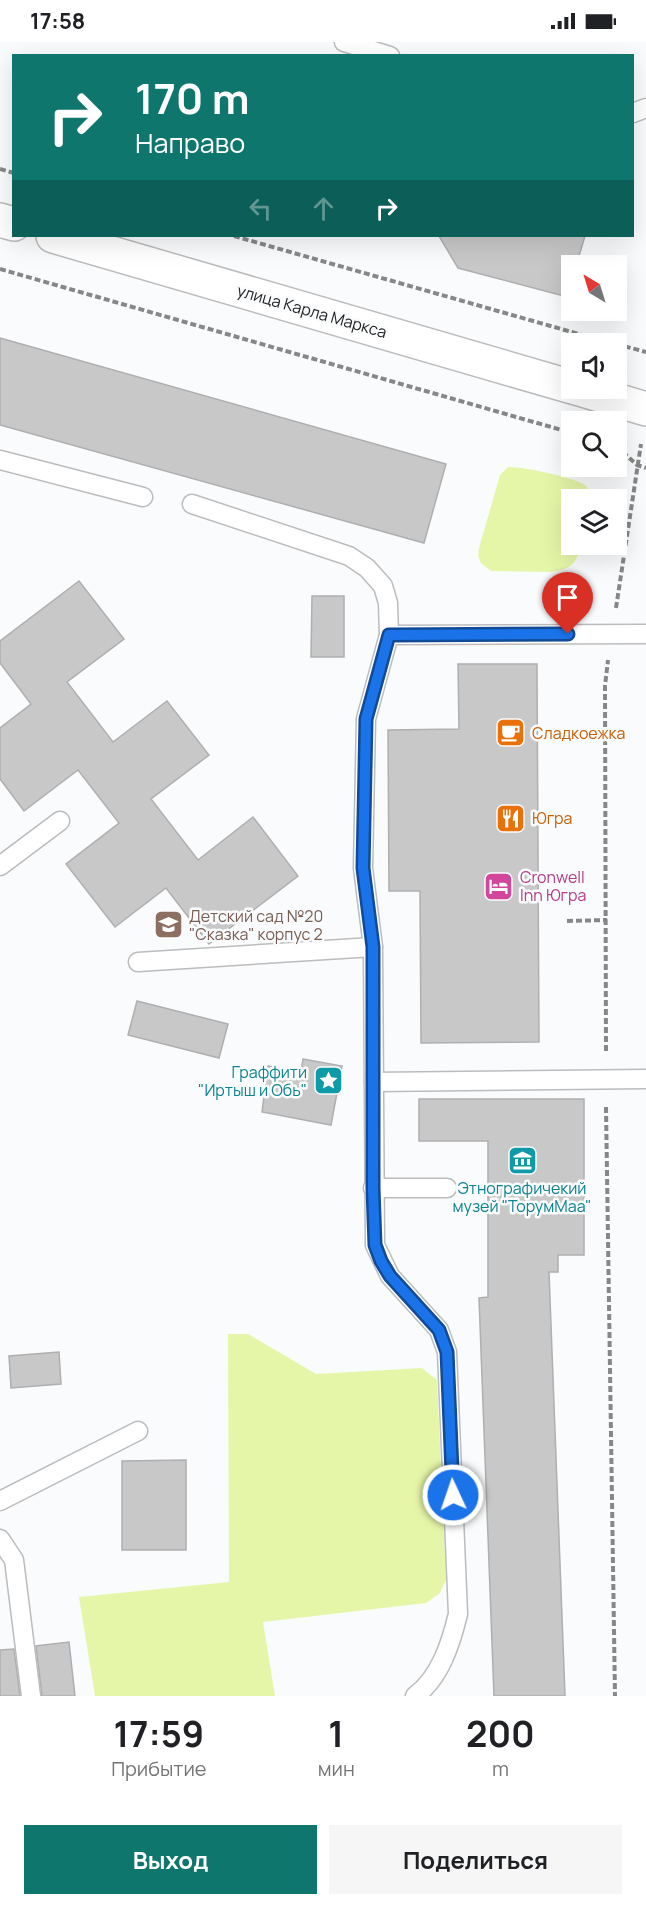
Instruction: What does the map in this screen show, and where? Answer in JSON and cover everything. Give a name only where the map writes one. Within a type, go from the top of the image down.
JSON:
[{"type":"street","name":"улица Карла Маркса","points":[[56,237],[561,384]]},
{"type":"street","name":"улица Карла Маркса","points":[[612,399],[646,409]]},
{"type":"lane","points":[[344,42],[383,54]]},
{"type":"lane","points":[[0,460],[143,497]]},
{"type":"lane","points":[[192,504],[349,556],[368,568],[383,586],[388,603],[389,635],[366,719],[363,868],[373,947],[375,1245],[390,1276],[439,1330],[447,1352],[458,1614],[452,1642],[447,1652],[432,1678],[415,1696]]},
{"type":"lane","points":[[389,635],[646,634]]},
{"type":"lane","points":[[0,866],[60,821]]},
{"type":"lane","points":[[138,962],[373,947]]},
{"type":"lane","points":[[374,1082],[646,1078]]},
{"type":"lane","points":[[373,1188],[447,1188]]},
{"type":"lane","points":[[0,1501],[138,1431]]},
{"type":"lane","points":[[0,1539],[14,1560],[31,1696]]},
{"type":"path","points":[[238,237],[577,333]]},
{"type":"path","points":[[0,269],[561,430]]},
{"type":"path","points":[[627,347],[646,352]]},
{"type":"path","points":[[627,456],[637,465],[646,468]]},
{"type":"path","points":[[564,732],[606,731]]},
{"type":"path","points":[[567,921],[607,920]]},
{"type":"green space","points":[[508,467],[515,467],[561,476],[586,486],[588,489],[561,489],[561,555],[578,555],[572,564],[564,569],[551,572],[491,571],[481,563],[478,556],[479,548],[500,475]]},
{"type":"green space","points":[[228,1334],[248,1334],[316,1374],[422,1368],[437,1380],[446,1580],[440,1593],[426,1603],[263,1622],[275,1696],[95,1696],[79,1597],[229,1582]]},
{"type":"building","points":[[440,237],[585,237],[579,255],[561,255],[561,295],[458,268]]},
{"type":"building","points":[[0,338],[446,464],[424,543],[0,425]]},
{"type":"building","points":[[79,581],[124,639],[67,682],[113,742],[167,701],[209,755],[151,799],[198,860],[253,817],[298,876],[209,944],[166,888],[115,927],[66,864],[119,823],[78,770],[24,811],[0,779],[0,728],[31,704],[0,663],[0,641]]},
{"type":"building","points":[[312,596],[344,596],[344,657],[311,657]]},
{"type":"building","name":"Cronwell Inn Югра","points":[[458,664],[537,664],[539,1042],[421,1043],[420,891],[389,891],[388,730],[459,729]]},
{"type":"building","points":[[137,1001],[228,1024],[219,1058],[128,1035]]},
{"type":"building","points":[[303,1059],[342,1066],[331,1125],[262,1112],[268,1066],[301,1071]]},
{"type":"building","points":[[419,1099],[584,1099],[584,1255],[558,1255],[558,1272],[549,1272],[565,1696],[494,1696],[479,1298],[488,1297],[488,1141],[419,1141]]},
{"type":"building","points":[[59,1352],[61,1384],[11,1388],[9,1356]]},
{"type":"building","points":[[186,1460],[186,1550],[122,1550],[122,1461]]},
{"type":"building","points":[[69,1642],[75,1696],[42,1696],[36,1646]]},
{"type":"building","points":[[14,1649],[20,1696],[0,1696],[0,1650]]},
{"type":"place","name":"Сладкоежка","points":[[511,733]]},
{"type":"place","name":"Югра","points":[[511,818]]},
{"type":"place","name":"Cronwell Inn Югра","points":[[499,886]]},
{"type":"place","name":"Детский сад №20 \"Сказка\" корпус 2","points":[[168,925]]},
{"type":"place","name":"Граффити \"Иртыш и Обь\"","points":[[328,1081]]},
{"type":"place","name":"Этнографичекий музей \"ТорумМаа\"","points":[[522,1160]]},
{"type":"route","points":[[453,1495],[447,1352],[439,1330],[390,1276],[375,1245],[373,947],[363,868],[366,719],[389,635],[568,634]]}]
